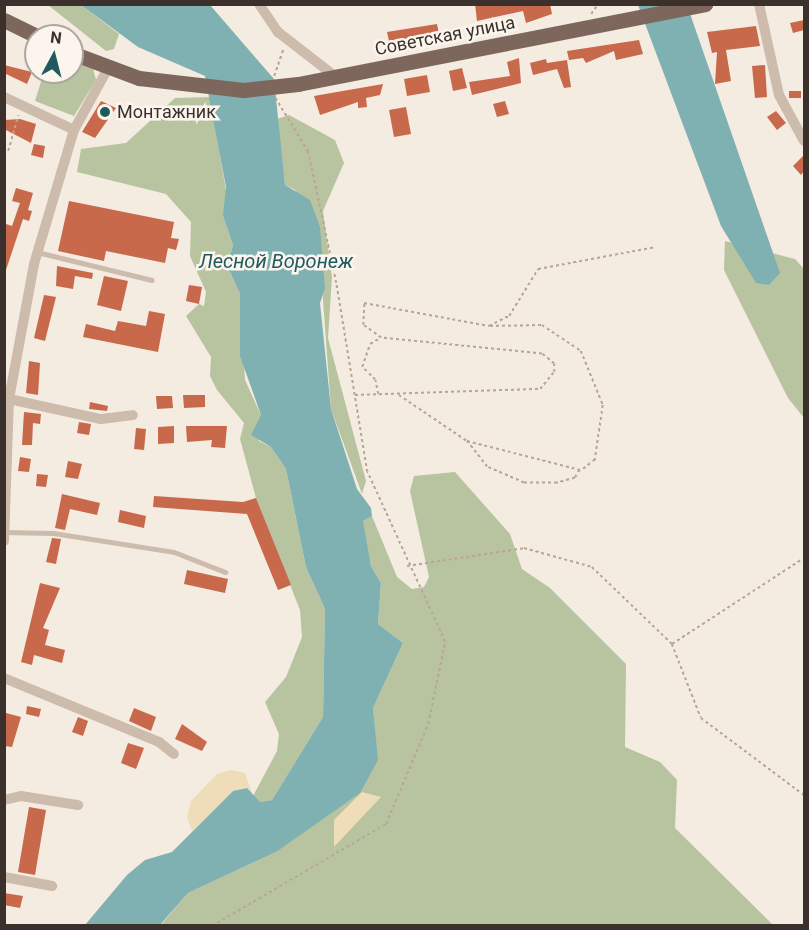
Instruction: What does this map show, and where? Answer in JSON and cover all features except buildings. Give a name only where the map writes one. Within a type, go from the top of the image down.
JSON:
[{"type":"main road","name":"Советская улица","points":[[84,59],[107,70],[139,78],[243,90],[336,77],[705,4]]},
{"type":"main road","points":[[4,20],[24,30]]},
{"type":"street","points":[[259,4],[271,25],[336,77]]},
{"type":"street","points":[[759,4],[779,95],[804,141]]},
{"type":"street","points":[[5,536],[9,399],[37,252],[74,130],[107,70]]},
{"type":"street","points":[[4,97],[74,130]]},
{"type":"street","points":[[9,399],[101,419],[133,415]]},
{"type":"street","points":[[4,678],[159,742],[174,754]]},
{"type":"street","points":[[4,800],[21,796],[78,805]]},
{"type":"street","points":[[4,877],[52,886]]},
{"type":"lane","points":[[37,252],[152,280]]},
{"type":"lane","points":[[5,536],[53,533],[174,552],[225,572]]},
{"type":"path","points":[[274,80],[277,56],[293,42]]},
{"type":"path","points":[[212,926],[386,824],[403,792],[428,724],[445,642],[407,566],[367,472],[308,152],[274,89]]},
{"type":"path","points":[[8,151],[20,105]]},
{"type":"path","points":[[489,326],[509,316],[537,270],[657,247]]},
{"type":"path","points":[[354,395],[540,389],[551,382],[554,364],[542,354],[521,350],[381,338],[363,325],[364,303],[489,326],[542,325],[581,351],[603,405],[594,460],[588,471],[467,441]]},
{"type":"path","points":[[378,394],[375,380],[362,367],[370,344],[381,338]]},
{"type":"path","points":[[398,394],[467,441],[488,467],[524,483],[557,483],[575,478],[580,470]]},
{"type":"path","points":[[407,566],[524,548],[592,567],[672,644],[701,718],[804,795]]},
{"type":"path","points":[[672,644],[804,558]]},
{"type":"green space","points":[[48,5],[81,5],[119,34],[114,49],[106,51],[84,34],[84,24],[72,24]]},
{"type":"green space","points":[[84,64],[93,68],[96,80],[74,116],[35,101],[40,84],[84,84]]},
{"type":"green space","points":[[210,97],[228,202],[223,216],[233,245],[227,265],[240,294],[245,380],[261,415],[259,441],[271,447],[286,469],[306,567],[325,609],[323,717],[272,800],[260,802],[253,796],[277,751],[279,734],[265,702],[286,677],[302,637],[300,610],[256,498],[240,439],[244,423],[217,390],[210,376],[211,357],[186,316],[199,304],[204,306],[206,292],[190,256],[191,222],[166,194],[77,172],[81,149],[126,143],[175,98]]},
{"type":"green space","points":[[289,115],[335,140],[344,163],[323,211],[332,277],[328,338],[366,481],[362,494],[331,409],[321,273],[295,190],[285,185],[277,119]]},
{"type":"green space","points":[[725,241],[795,259],[804,269],[804,418],[788,398],[724,270]]},
{"type":"green space","points":[[455,472],[510,534],[522,569],[550,588],[626,664],[625,747],[660,762],[677,780],[675,828],[773,925],[160,926],[188,893],[276,852],[376,745],[373,708],[403,643],[378,624],[381,583],[371,566],[362,521],[372,516],[397,577],[412,589],[424,587],[429,577],[410,491],[414,476]]},
{"type":"sand","points":[[231,770],[245,773],[253,796],[247,788],[233,791],[192,831],[187,817],[191,801],[217,774]]},
{"type":"sand","points":[[362,792],[381,797],[334,847],[334,820]]},
{"type":"water","name":"Лесной Воронеж","points":[[81,5],[210,5],[274,79],[285,185],[310,200],[320,227],[325,288],[320,303],[331,409],[357,489],[371,508],[372,516],[363,521],[371,566],[381,583],[378,624],[403,643],[373,708],[378,760],[360,793],[276,852],[188,893],[160,925],[85,925],[127,875],[145,860],[172,852],[233,791],[247,788],[260,802],[272,800],[323,717],[325,609],[306,567],[286,469],[271,447],[251,435],[261,415],[240,356],[240,294],[227,265],[233,245],[223,216],[226,187],[205,76],[138,47]]},
{"type":"water","points":[[638,5],[687,5],[780,273],[769,285],[756,283],[721,226]]},
{"type":"place","name":"Монтажник","points":[[105,112]]}]
